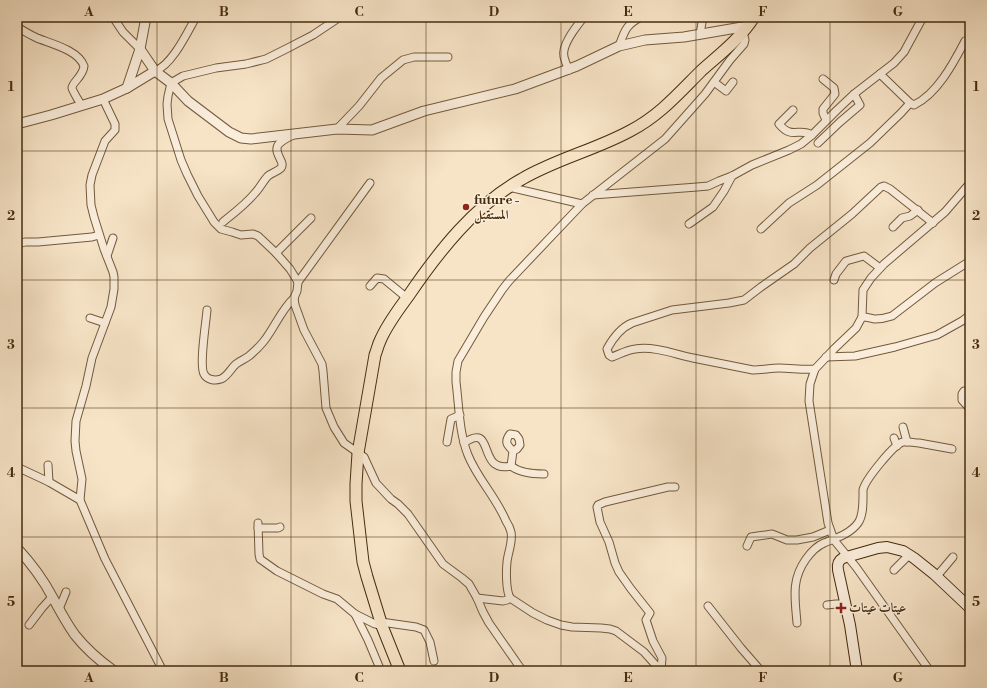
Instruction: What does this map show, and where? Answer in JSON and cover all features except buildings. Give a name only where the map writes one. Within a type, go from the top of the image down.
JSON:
[{"type":"main road","points":[[400,671],[382,624],[367,578],[363,562],[356,501],[358,453],[375,355],[380,341],[389,324],[406,298],[441,251],[482,208],[496,196],[523,178],[555,163],[610,141],[629,132],[654,116],[748,25]]},
{"type":"main road","points":[[857,671],[846,604],[837,567],[839,561],[867,551],[887,547],[903,551],[909,554],[936,576],[970,608]]},
{"type":"street","points":[[113,17],[122,32],[140,49],[155,71],[171,83],[188,101],[230,132],[241,138],[250,139],[337,129],[372,130],[424,111],[515,89],[569,70],[619,46],[645,40],[700,34],[748,25],[744,44],[705,94],[665,139],[582,204],[505,286],[466,346],[458,361],[456,372],[464,443],[468,455],[476,472],[497,502],[510,531],[511,539],[507,562],[508,595],[510,598],[533,613],[561,625],[601,628],[616,631],[644,652],[661,671]]},
{"type":"street","points":[[127,88],[140,49],[146,17]]},
{"type":"street","points":[[17,124],[103,99],[127,88],[159,70],[171,58],[189,31],[196,17]]},
{"type":"street","points":[[298,282],[290,269],[258,236],[253,234],[242,235],[221,229],[214,222],[187,174],[170,127],[166,104],[171,83],[183,76],[194,72],[246,64],[266,59],[313,35],[340,17]]},
{"type":"street","points":[[569,70],[564,57],[563,49],[584,17]]},
{"type":"street","points":[[619,46],[627,27],[641,17]]},
{"type":"street","points":[[700,34],[704,17]]},
{"type":"street","points":[[593,195],[708,186],[801,144],[854,94],[880,74],[904,52],[923,17]]},
{"type":"street","points":[[17,27],[32,36],[69,51],[81,60],[84,66],[83,74],[73,84],[72,90],[81,105]]},
{"type":"street","points":[[880,74],[910,103],[914,105],[922,101],[934,89],[956,58],[965,42]]},
{"type":"street","points":[[337,129],[381,78],[403,60],[414,57],[448,57]]},
{"type":"street","points":[[823,79],[834,88],[835,94],[823,109],[826,120]]},
{"type":"street","points":[[714,82],[729,93],[733,82]]},
{"type":"street","points":[[818,143],[860,105],[854,94]]},
{"type":"street","points":[[103,99],[116,127],[105,141],[90,180],[92,205],[99,235],[113,272],[114,284],[111,307],[92,358],[76,422],[76,451],[82,479],[80,500],[105,559],[162,670]]},
{"type":"street","points":[[761,229],[789,203],[817,185],[870,143],[910,103]]},
{"type":"street","points":[[794,110],[779,124],[783,130],[790,133],[807,132],[812,135]]},
{"type":"street","points":[[223,222],[255,193],[269,175],[280,169],[282,163],[277,154],[279,144],[293,134]]},
{"type":"street","points":[[689,224],[713,207],[732,176]]},
{"type":"street","points":[[207,310],[202,353],[204,373],[210,379],[221,379],[235,365],[258,348],[271,332],[288,304],[294,298],[297,291],[298,282],[370,183]]},
{"type":"street","points":[[930,671],[849,557],[834,540],[828,523],[809,401],[810,384],[815,369],[856,328],[862,317],[863,290],[871,278],[880,268],[945,212],[970,183]]},
{"type":"street","points":[[815,369],[797,370],[778,368],[754,370],[651,349],[628,350],[612,357],[609,355],[607,349],[615,336],[627,325],[632,323],[672,310],[744,300],[760,287],[794,264],[810,248],[884,186],[918,210],[933,223]]},
{"type":"street","points":[[508,187],[582,204]]},
{"type":"street","points":[[893,226],[902,218],[910,216],[918,210]]},
{"type":"street","points":[[276,253],[311,218]]},
{"type":"street","points":[[17,244],[25,242],[92,237],[99,235]]},
{"type":"street","points":[[107,256],[113,238]]},
{"type":"street","points":[[834,280],[836,274],[846,261],[864,256],[880,268]]},
{"type":"street","points":[[862,317],[884,319],[892,316],[935,283],[970,261]]},
{"type":"street","points":[[370,286],[377,278],[384,280],[406,298]]},
{"type":"street","points":[[294,298],[300,320],[322,364],[325,401],[328,414],[334,427],[344,443],[364,457],[376,483],[405,511],[418,527],[443,564],[469,584],[489,623],[523,671]]},
{"type":"street","points":[[826,357],[855,356],[895,347],[936,335],[970,315]]},
{"type":"street","points":[[90,318],[105,323]]},
{"type":"street","points":[[970,391],[964,391],[962,394],[962,400],[970,409]]},
{"type":"street","points":[[447,442],[451,419],[460,415]]},
{"type":"street","points":[[903,427],[907,442]]},
{"type":"street","points":[[464,443],[471,438],[480,439],[484,441],[494,464],[504,468],[511,466]]},
{"type":"street","points":[[894,438],[897,446]]},
{"type":"street","points":[[797,623],[795,582],[801,566],[814,549],[823,543],[840,537],[857,524],[860,519],[863,490],[876,468],[902,442],[952,449]]},
{"type":"street","points":[[511,466],[513,451]]},
{"type":"street","points":[[48,465],[49,482]]},
{"type":"street","points":[[511,466],[515,470],[544,474]]},
{"type":"street","points":[[17,467],[49,482],[80,500]]},
{"type":"street","points":[[661,671],[662,658],[653,641],[646,620],[650,613],[619,572],[609,542],[600,522],[597,507],[605,502],[668,487],[675,487]]},
{"type":"street","points":[[280,527],[258,525],[260,559],[277,571],[323,594],[337,599],[355,614],[375,624],[416,627],[424,630],[430,642],[434,661]]},
{"type":"street","points":[[747,546],[751,538],[772,534],[788,540],[797,540],[813,537],[830,530]]},
{"type":"street","points":[[17,548],[29,562],[79,640],[114,671]]},
{"type":"street","points":[[894,570],[909,554]]},
{"type":"street","points":[[936,576],[953,557]]},
{"type":"street","points":[[59,609],[66,592]]},
{"type":"street","points":[[28,625],[52,597]]},
{"type":"street","points":[[477,598],[502,601],[510,598]]},
{"type":"street","points":[[827,606],[846,604]]},
{"type":"street","points":[[708,606],[761,671]]},
{"type":"street","points":[[355,614],[381,671]]},
{"type":"place","name":"future - المستقبل","points":[[466,207]]},
{"type":"place","name":"عيتات عيتات","points":[[841,608]]}]
